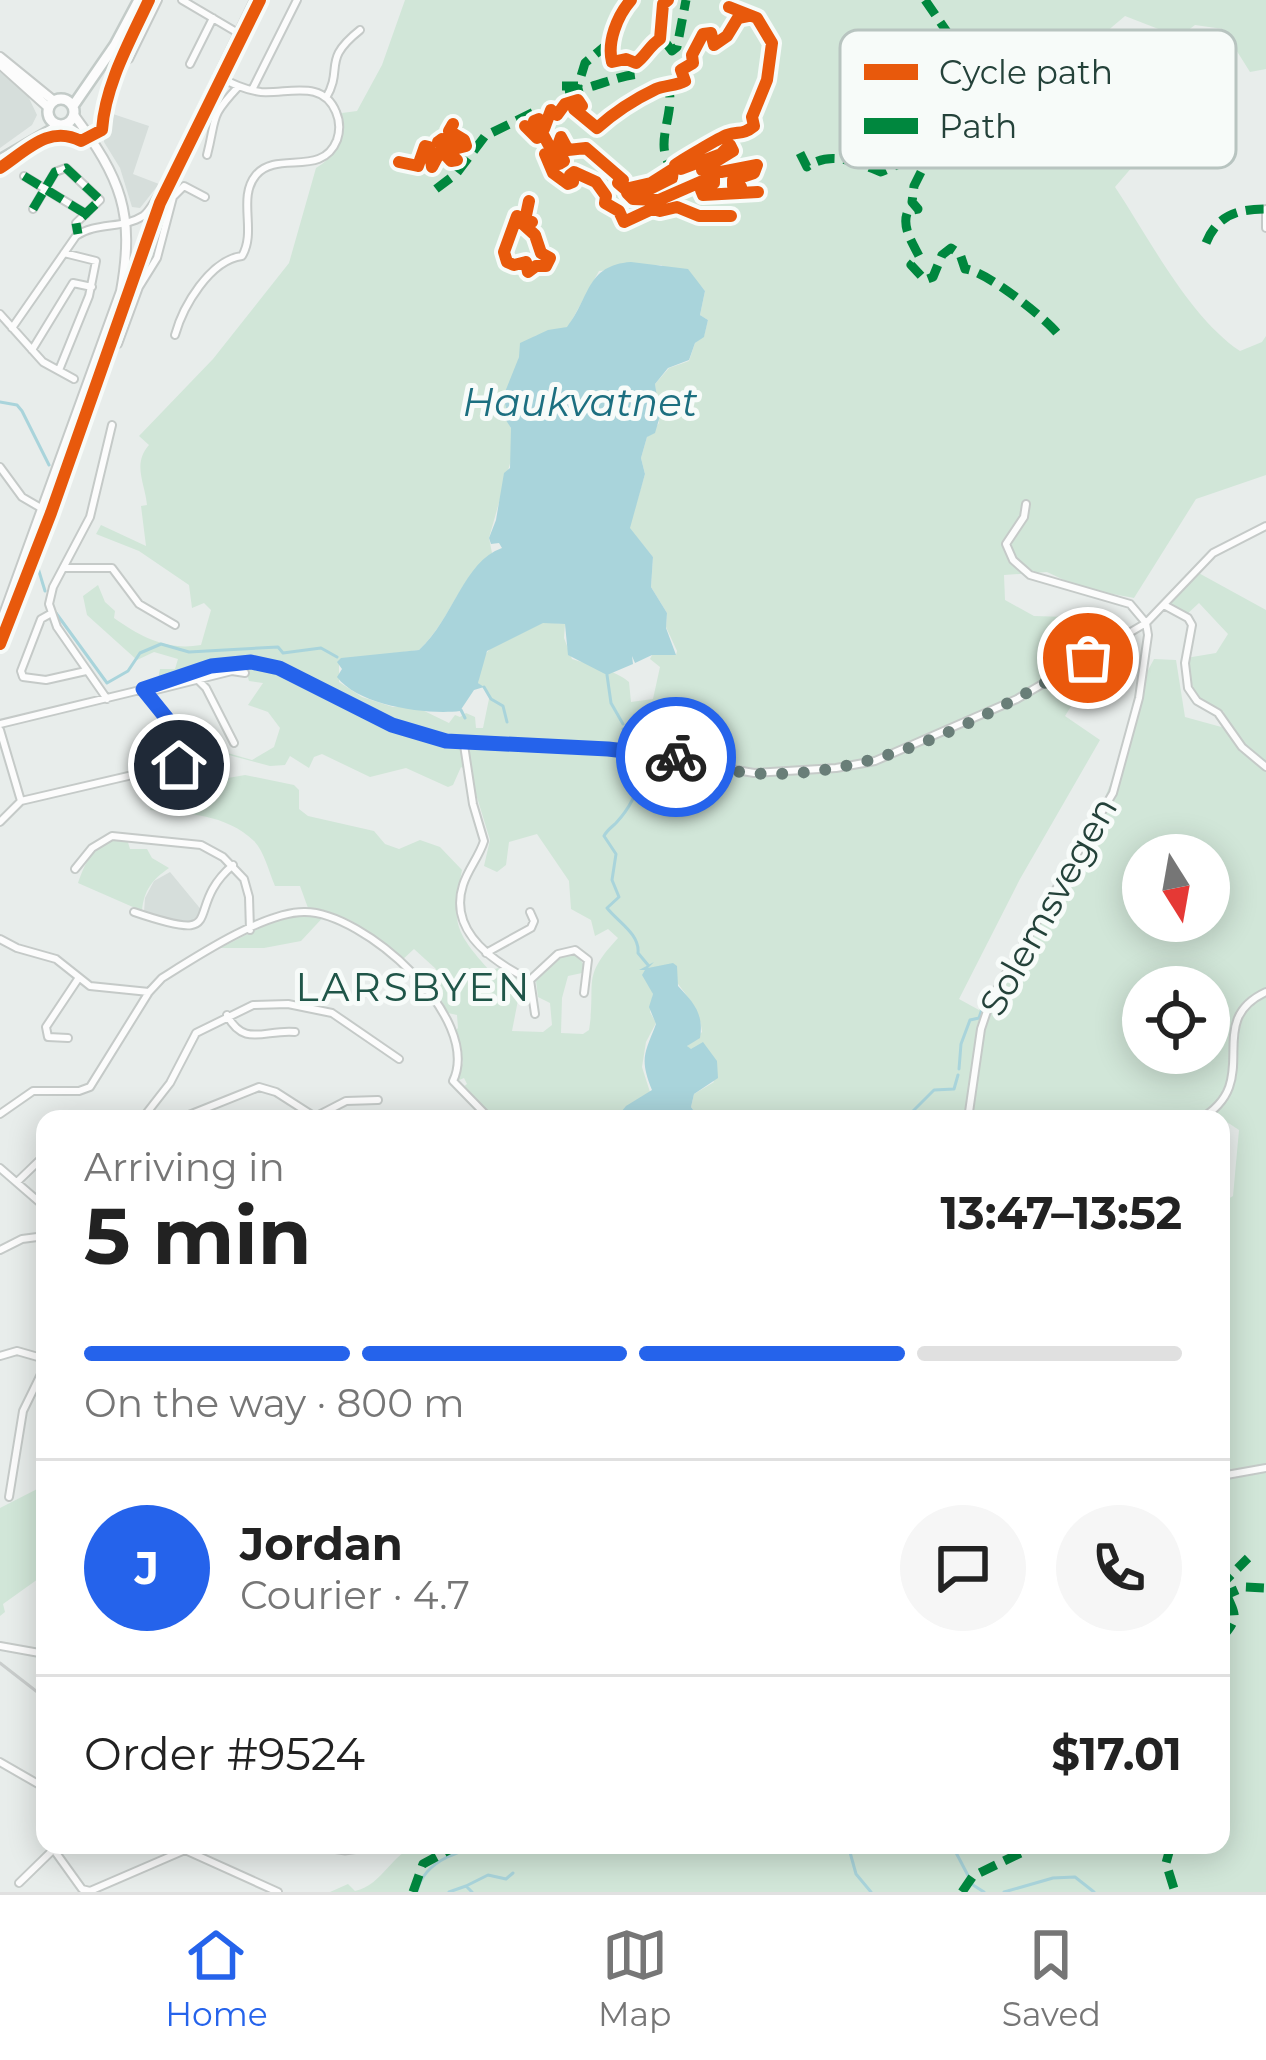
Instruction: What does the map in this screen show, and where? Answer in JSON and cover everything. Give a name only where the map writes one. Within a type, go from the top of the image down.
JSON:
[{"type":"main road","points":[[0,160],[62,125],[125,30],[139,0]]},
{"type":"main road","points":[[19,146],[54,106],[93,77]]},
{"type":"main road","points":[[54,106],[74,111]]},
{"type":"main road","points":[[54,106],[62,125]]},
{"type":"street","points":[[129,59],[158,0]]},
{"type":"street","points":[[182,0],[238,33]]},
{"type":"street","points":[[12,328],[79,234],[95,225],[145,214],[161,192],[254,0]]},
{"type":"street","points":[[252,90],[297,0]]},
{"type":"street","points":[[190,64],[212,18]]},
{"type":"street","points":[[326,98],[339,46],[360,31]]},
{"type":"street","points":[[0,60],[54,106]]},
{"type":"street","points":[[175,335],[194,294],[227,259],[242,256],[248,247],[248,195],[255,177],[275,165],[320,159],[335,144],[338,118],[326,98],[306,89],[252,90],[217,76]]},
{"type":"street","points":[[207,155],[212,121],[222,101],[238,87]]},
{"type":"street","points":[[0,625],[121,292],[129,238],[120,192],[74,111]]},
{"type":"street","points":[[62,125],[94,146]]},
{"type":"street","points":[[33,209],[57,170],[66,169],[99,197],[75,226],[79,234]]},
{"type":"street","points":[[24,176],[86,214]]},
{"type":"street","points":[[118,344],[139,287],[157,257],[173,197],[184,186],[205,197]]},
{"type":"street","points":[[161,192],[173,197]]},
{"type":"street","points":[[1266,209],[1266,228]]},
{"type":"street","points":[[59,370],[92,286],[95,259],[64,253]]},
{"type":"street","points":[[31,351],[73,283],[92,286]]},
{"type":"street","points":[[0,314],[31,351],[74,379]]},
{"type":"street","points":[[106,699],[50,614],[53,587],[92,510],[112,425]]},
{"type":"street","points":[[0,466],[22,497],[45,509]]},
{"type":"street","points":[[1026,504],[1024,517],[1006,544],[1021,568],[1035,578],[1130,604],[1146,623]]},
{"type":"street","points":[[144,691],[224,663],[265,664],[392,725],[464,745],[640,752],[754,773],[822,770],[875,761],[1005,705],[1146,623],[1213,553],[1266,526]]},
{"type":"street","points":[[64,568],[112,568],[139,604],[175,626]]},
{"type":"street","points":[[1163,604],[1192,625],[1185,674],[1193,696],[1218,713],[1242,747],[1266,767]]},
{"type":"street","points":[[50,614],[41,619],[22,677],[46,680],[86,670]]},
{"type":"street","name":"Solemsvegen","points":[[969,1110],[981,1029],[991,999],[1113,793],[1139,698],[1148,643],[1146,623]]},
{"type":"street","points":[[21,801],[0,727],[232,671],[245,673]]},
{"type":"street","points":[[198,680],[234,743]]},
{"type":"street","points":[[0,822],[21,801],[184,763],[191,752],[188,742],[144,691]]},
{"type":"street","points":[[464,745],[472,804],[484,841],[461,897],[465,922],[485,954],[530,980]]},
{"type":"street","points":[[75,869],[98,842],[121,836],[192,842],[233,865],[247,885],[250,930]]},
{"type":"street","points":[[134,912],[174,926],[197,924],[206,913],[213,883],[233,865]]},
{"type":"street","points":[[0,1114],[33,1091],[90,1087],[162,978],[250,930],[283,915],[305,912],[340,918],[363,932],[440,1003],[459,1054],[453,1081],[481,1110]]},
{"type":"street","points":[[485,954],[531,928],[530,913]]},
{"type":"street","points":[[0,939],[56,959],[78,979],[100,989],[149,992]]},
{"type":"street","points":[[530,980],[558,954],[575,950],[588,960],[584,993]]},
{"type":"street","points":[[68,1038],[48,1037],[46,1027],[78,979]]},
{"type":"street","points":[[530,980],[535,1014]]},
{"type":"street","points":[[1216,1110],[1232,1097],[1238,1075],[1240,1018],[1249,1002],[1266,992]]},
{"type":"street","points":[[149,1110],[170,1083],[194,1036],[227,1015],[270,1003],[324,1010],[350,1022],[399,1059]]},
{"type":"street","points":[[227,1015],[244,1035],[296,1032]]},
{"type":"street","points":[[202,1110],[259,1087],[304,1110]]},
{"type":"street","points":[[330,1110],[346,1101],[378,1100]]},
{"type":"street","points":[[17,1182],[36,1164]]},
{"type":"street","points":[[0,1168],[36,1200]]},
{"type":"street","points":[[0,1250],[36,1237]]},
{"type":"street","points":[[0,1356],[17,1352],[36,1359]]},
{"type":"street","points":[[0,1487],[10,1494],[23,1411],[36,1383]]},
{"type":"street","points":[[1230,1474],[1266,1468]]},
{"type":"street","points":[[0,1646],[36,1652]]},
{"type":"street","points":[[0,1762],[36,1782]]},
{"type":"street","points":[[20,1883],[49,1854]]},
{"type":"street","points":[[61,1854],[87,1891],[175,1854]]},
{"type":"street","points":[[194,1854],[278,1892]]},
{"type":"shaded area","points":[[0,72],[28,96],[37,115],[32,125],[0,148]]},
{"type":"shaded area","points":[[107,112],[149,126],[133,174],[159,184],[140,208],[132,207],[120,168],[104,142]]},
{"type":"shaded area","points":[[170,872],[203,912],[187,924],[144,912],[154,881]]},
{"type":"green space","points":[[405,0],[1266,0],[1266,69],[1250,72],[1236,50],[1236,30],[1195,25],[1188,30],[1161,30],[1125,16],[1108,30],[840,30],[840,168],[1131,168],[1115,187],[1204,318],[1240,351],[1266,336],[1266,475],[1196,499],[1134,598],[1081,588],[1047,572],[1004,575],[1005,600],[1034,616],[1101,618],[1091,642],[1100,660],[1065,716],[1100,740],[1020,879],[959,999],[979,1010],[1099,812],[1119,763],[1137,691],[1154,659],[1176,660],[1185,717],[1225,728],[1224,712],[1195,696],[1186,658],[1216,653],[1228,634],[1199,603],[1185,616],[1168,604],[1195,571],[1266,610],[1266,1892],[330,1892],[348,1884],[355,1891],[365,1887],[401,1854],[1230,1854],[1230,1198],[1239,1130],[1230,1124],[1230,1110],[693,1110],[694,1094],[714,1082],[687,1046],[702,1032],[700,1022],[666,966],[645,969],[653,994],[650,1012],[656,1023],[646,1042],[642,1067],[650,1092],[626,1110],[485,1110],[463,1087],[467,1084],[464,1078],[457,1081],[463,1062],[454,1032],[457,1015],[448,1013],[438,994],[408,969],[428,978],[436,969],[414,949],[401,961],[352,921],[328,912],[301,941],[264,948],[220,948],[272,922],[304,915],[308,908],[300,886],[275,886],[258,845],[231,825],[205,816],[150,810],[222,789],[202,753],[203,746],[252,760],[274,747],[280,728],[268,712],[248,705],[263,683],[249,681],[247,674],[235,669],[156,689],[160,669],[175,669],[178,659],[154,652],[137,660],[87,615],[83,596],[98,585],[115,611],[114,618],[144,636],[177,646],[201,645],[211,610],[204,603],[192,608],[189,585],[139,551],[96,534],[101,525],[146,546],[141,506],[147,505],[140,467],[149,445],[139,436],[213,359],[289,263],[316,168],[339,145],[342,113],[357,111],[382,65]],"holes":[[[661,265],[705,291],[700,315],[708,320],[704,336],[695,343],[689,361],[669,368],[655,384],[659,423],[647,437],[641,458],[645,474],[629,528],[653,557],[651,587],[667,613],[666,627],[677,651],[676,655],[652,655],[650,659],[660,667],[653,699],[631,702],[629,682],[572,659],[564,638],[565,624],[543,622],[494,644],[483,657],[478,683],[490,694],[483,728],[476,728],[475,717],[466,713],[455,715],[449,723],[414,706],[393,707],[362,697],[339,682],[339,664],[347,659],[419,650],[492,553],[489,538],[511,460],[511,428],[505,412],[519,357],[535,336],[568,327],[599,271]],[[214,751],[270,766],[285,765],[290,756],[309,768],[314,757],[322,754],[370,777],[406,768],[448,787],[461,767],[469,771],[490,840],[484,866],[497,872],[506,865],[509,842],[537,834],[569,881],[571,909],[591,920],[595,936],[608,929],[618,938],[594,972],[589,1030],[561,1033],[568,976],[582,973],[583,964],[577,954],[565,953],[536,981],[538,997],[550,1003],[552,1025],[543,1032],[512,1031],[519,995],[516,977],[498,968],[490,971],[462,935],[457,914],[462,870],[440,847],[420,840],[399,849],[385,844],[374,831],[308,816],[299,809],[299,790],[294,785],[245,775],[228,778],[217,772],[210,754]]]},
{"type":"green space","points":[[113,839],[127,839],[130,849],[147,849],[169,868],[150,886],[142,911],[78,883],[90,856]]},
{"type":"green space","points":[[36,1490],[36,1580],[3,1604],[5,1612],[0,1616],[0,1508]]},
{"type":"water","name":"Haukvatnet","points":[[616,264],[688,269],[705,291],[700,315],[708,320],[704,337],[695,343],[689,360],[668,368],[655,384],[660,416],[641,458],[645,474],[630,528],[653,557],[651,587],[667,613],[666,628],[676,655],[652,655],[635,663],[632,656],[633,664],[607,675],[568,655],[565,624],[543,623],[487,651],[478,683],[484,687],[474,690],[460,711],[394,706],[347,687],[337,677],[341,658],[419,650],[478,565],[502,548],[489,538],[504,473],[510,468],[511,428],[504,417],[503,397],[520,343],[567,327],[597,276]]},
{"type":"water","points":[[654,962],[648,968],[677,966],[678,986],[700,1022],[700,1038],[687,1046],[691,1049],[703,1042],[717,1061],[718,1078],[694,1094],[693,1110],[623,1110],[652,1090],[645,1063],[656,1024],[649,1007],[653,994],[642,975],[645,970],[639,970]]},
{"type":"waterway","points":[[0,402],[17,405],[22,411],[49,465]]},
{"type":"waterway","points":[[48,539],[66,488]]},
{"type":"waterway","points":[[38,568],[45,591]]},
{"type":"waterway","points":[[56,613],[107,683],[128,671],[140,653],[161,644],[189,652],[278,647],[283,653],[321,648],[337,657]]},
{"type":"waterway","points":[[607,675],[611,703],[623,724]]},
{"type":"waterway","points":[[484,687],[503,706],[507,722]]},
{"type":"waterway","points":[[461,710],[465,718]]},
{"type":"waterway","points":[[623,729],[638,750],[640,775],[625,812],[604,836],[616,854],[612,880],[619,897],[607,908],[632,934],[648,965]]},
{"type":"waterway","points":[[959,1069],[970,1020],[979,1018],[982,1009]]},
{"type":"waterway","points":[[914,1110],[934,1090],[954,1089],[958,1075]]},
{"type":"waterway","points":[[417,1892],[428,1871],[454,1854]]},
{"type":"waterway","points":[[850,1854],[856,1874],[871,1892]]},
{"type":"waterway","points":[[957,1854],[973,1885],[984,1892]]},
{"type":"waterway","points":[[466,1886],[488,1875],[506,1879],[513,1873]]},
{"type":"waterway","points":[[1004,1892],[1075,1877],[1094,1892]]},
{"type":"waterway","points":[[449,1892],[466,1886],[472,1892]]},
{"type":"tram line","points":[[0,1663],[36,1691]]},
{"type":"marked path","points":[[666,43],[672,51],[677,47],[686,0]]},
{"type":"marked path","points":[[925,0],[946,30]]},
{"type":"marked path","points":[[562,86],[578,86],[585,63],[611,41]]},
{"type":"marked path","points":[[565,92],[640,74]]},
{"type":"marked path","points":[[666,80],[670,103],[664,148],[673,169]]},
{"type":"marked path","points":[[436,189],[456,174],[485,136],[536,111]]},
{"type":"marked path","points":[[800,153],[807,167],[825,159],[840,159]]},
{"type":"marked path","points":[[33,209],[55,172],[66,168],[100,200],[76,223],[78,234]]},
{"type":"marked path","points":[[870,168],[881,172],[890,168]]},
{"type":"marked path","points":[[921,172],[912,202],[918,209],[908,211],[906,217],[919,256],[911,265],[925,280],[933,277],[942,255],[951,248],[960,254],[965,269],[1013,295],[1057,333]]},
{"type":"marked path","points":[[24,176],[86,214]]},
{"type":"marked path","points":[[1206,243],[1216,226],[1230,216],[1266,209]]},
{"type":"marked path","points":[[1230,1576],[1248,1558]]},
{"type":"marked path","points":[[1230,1593],[1244,1587],[1266,1588]]},
{"type":"marked path","points":[[1230,1602],[1234,1616],[1230,1627]]},
{"type":"marked path","points":[[413,1892],[423,1864],[441,1854]]},
{"type":"marked path","points":[[962,1892],[973,1876],[1018,1854]]},
{"type":"marked path","points":[[1168,1854],[1166,1863],[1175,1892]]},
{"type":"cycle path","points":[[0,168],[48,138],[81,141],[102,130],[113,80],[149,0]]},
{"type":"cycle path","points":[[0,644],[160,203],[260,0]]},
{"type":"cycle path","points":[[631,0],[614,30],[612,62],[636,63],[660,39],[663,4],[668,0]]},
{"type":"cycle path","points":[[729,7],[757,18],[772,43],[767,80],[752,117],[754,126],[723,137],[675,165],[681,169],[721,154],[730,145],[733,151],[702,170],[721,172],[757,165],[754,173],[733,180],[733,186],[741,187]]},
{"type":"cycle path","points":[[534,121],[539,119],[544,129],[551,110],[557,115],[565,104],[578,100],[582,106],[574,109],[597,128],[640,97],[685,81],[681,70],[693,63],[703,34],[711,33],[714,45],[727,36],[738,18],[748,16]]},
{"type":"cycle path","points":[[399,162],[418,166],[425,146],[432,167],[441,150],[451,161],[457,160],[438,142],[466,146],[449,131],[453,124]]},
{"type":"cycle path","points":[[525,126],[537,138],[534,128],[539,127],[559,164],[564,161],[557,148],[561,137],[568,150],[586,148],[623,180],[618,183],[625,189],[651,183],[673,169],[672,178],[644,192],[627,193],[633,199],[659,200],[714,176],[714,183],[701,190],[703,195],[758,192]]},
{"type":"cycle path","points":[[545,154],[553,173],[568,184],[574,172],[596,182],[606,196],[605,203],[619,211],[624,222],[652,209],[677,207],[699,216],[731,216]]},
{"type":"cycle path","points":[[529,201],[524,225],[535,235],[541,253],[550,258],[546,266],[528,272],[526,262],[507,262],[504,252],[517,216],[532,222]]},
{"type":"way so far","points":[[676,757],[739,772],[769,773],[875,761],[993,711],[1088,658]]},
{"type":"district","name":"LARSBYEN","points":[[414,987]]},
{"type":"route","points":[[179,765],[190,755],[189,746],[143,689],[236,662],[279,668],[392,725],[446,741],[676,757]]}]
